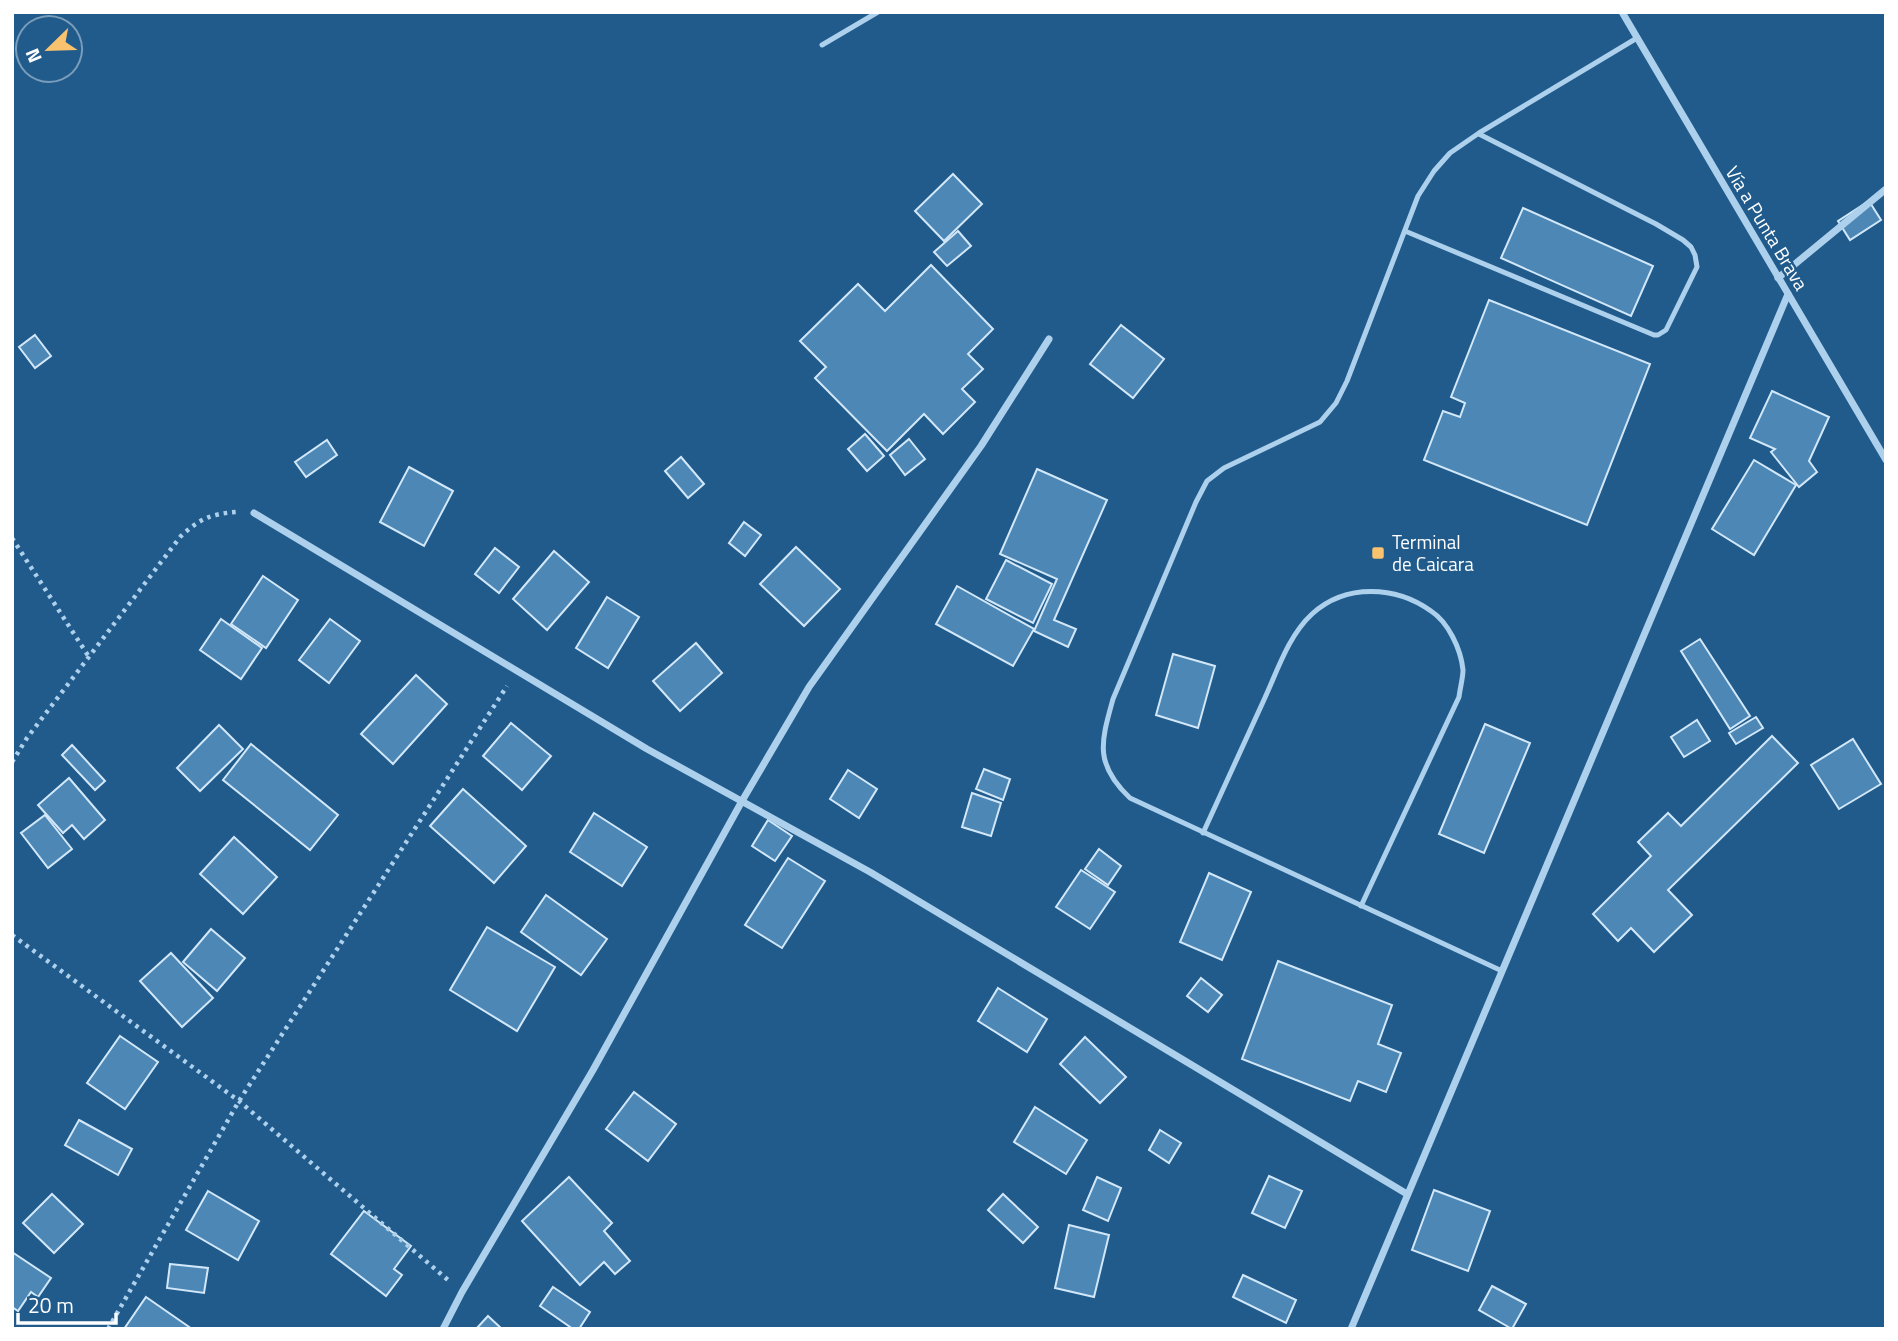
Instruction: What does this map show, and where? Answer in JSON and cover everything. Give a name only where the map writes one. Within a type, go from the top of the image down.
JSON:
[{"type":"street","name":"Vía a Punta Brava","points":[[1622,12],[1886,460]]},
{"type":"street","points":[[1778,278],[1886,189]]},
{"type":"street","points":[[1351,1329],[1788,294]]},
{"type":"street","points":[[443,1329],[461,1292],[593,1070],[742,801],[809,687],[981,446],[1049,339]]},
{"type":"street","points":[[254,513],[647,749],[870,872],[1408,1194]]},
{"type":"lane","points":[[822,45],[878,12]]},
{"type":"lane","points":[[1502,971],[1130,798],[1117,786],[1107,768],[1102,748],[1104,733],[1113,699],[1207,481],[1245,456],[1320,422],[1336,403],[1418,197],[1434,171],[1450,153],[1479,133],[1637,38]]},
{"type":"lane","points":[[1405,231],[1654,335],[1667,330],[1696,267],[1697,259],[1691,247],[1657,224],[1479,133]]},
{"type":"lane","points":[[1203,833],[1297,632],[1314,613],[1335,600],[1357,592],[1380,591],[1417,601],[1435,614],[1450,632],[1463,671],[1459,697],[1361,906]]},
{"type":"path","points":[[12,762],[27,738],[181,536],[197,522],[214,514],[254,513]]},
{"type":"path","points":[[12,538],[89,657]]},
{"type":"path","points":[[108,1329],[239,1101],[517,670]]},
{"type":"path","points":[[12,935],[239,1101],[461,1292]]},
{"type":"building","points":[[953,174],[982,204],[944,241],[915,211]]},
{"type":"building","points":[[1869,201],[1881,220],[1850,240],[1838,221]]},
{"type":"building","points":[[1523,208],[1653,266],[1631,316],[1501,258]]},
{"type":"building","points":[[958,231],[971,246],[947,266],[934,252]]},
{"type":"building","points":[[931,265],[993,329],[968,354],[983,369],[962,389],[975,402],[943,434],[924,414],[887,451],[815,378],[826,367],[800,341],[858,284],[885,311]]},
{"type":"building","points":[[1489,300],[1650,364],[1587,525],[1424,460],[1443,411],[1460,417],[1465,403],[1451,397]]},
{"type":"building","points":[[1121,325],[1164,359],[1133,398],[1090,364]]},
{"type":"building","points":[[35,335],[51,356],[35,368],[19,347]]},
{"type":"building","points":[[1772,391],[1829,417],[1809,461],[1817,472],[1799,487],[1771,452],[1775,449],[1750,438]]},
{"type":"building","points":[[865,434],[884,456],[867,471],[848,449]]},
{"type":"building","points":[[909,439],[925,459],[905,475],[890,455]]},
{"type":"building","points":[[327,440],[337,455],[306,477],[295,462]]},
{"type":"building","points":[[681,457],[704,484],[688,498],[665,471]]},
{"type":"building","points":[[1754,460],[1796,485],[1754,555],[1712,529]]},
{"type":"building","points":[[409,467],[453,491],[424,546],[380,522]]},
{"type":"building","points":[[1037,469],[1107,500],[1054,620],[1076,629],[1068,647],[1034,631],[1057,579],[1000,554]]},
{"type":"building","points":[[744,522],[761,535],[745,556],[729,543]]},
{"type":"building","points":[[796,547],[840,589],[804,626],[760,584]]},
{"type":"building","points":[[495,548],[519,567],[499,593],[475,574]]},
{"type":"building","points":[[554,551],[589,582],[547,630],[513,599]]},
{"type":"building","points":[[1006,560],[1052,584],[1033,623],[986,599]]},
{"type":"building","points":[[263,576],[298,600],[266,648],[231,624]]},
{"type":"building","points":[[957,586],[1034,629],[1013,666],[936,624]]},
{"type":"building","points":[[607,597],[639,617],[608,668],[576,648]]},
{"type":"building","points":[[221,619],[262,648],[241,679],[200,650]]},
{"type":"building","points":[[330,619],[360,641],[329,683],[299,660]]},
{"type":"building","points":[[1700,639],[1750,716],[1730,729],[1681,651]]},
{"type":"building","points":[[696,643],[722,673],[680,711],[653,681]]},
{"type":"building","points":[[1173,654],[1215,666],[1198,728],[1156,715]]},
{"type":"building","points":[[416,675],[447,704],[393,764],[361,734]]},
{"type":"building","points":[[1756,717],[1763,728],[1736,744],[1729,733]]},
{"type":"building","points":[[1697,720],[1710,741],[1684,757],[1671,737]]},
{"type":"building","points":[[511,723],[551,756],[522,790],[483,756]]},
{"type":"building","points":[[1485,724],[1530,743],[1484,853],[1439,834]]},
{"type":"building","points":[[219,725],[243,749],[200,791],[177,768]]},
{"type":"building","points":[[1772,736],[1798,763],[1668,890],[1692,915],[1654,952],[1631,928],[1618,941],[1593,914],[1651,856],[1638,842],[1668,813],[1681,826]]},
{"type":"building","points":[[1853,739],[1881,784],[1839,809],[1811,765]]},
{"type":"building","points":[[251,744],[338,815],[310,850],[223,780]]},
{"type":"building","points":[[72,745],[105,781],[95,790],[62,755]]},
{"type":"building","points":[[984,769],[1010,779],[1003,800],[976,789]]},
{"type":"building","points":[[848,770],[877,789],[859,818],[830,799]]},
{"type":"building","points":[[69,778],[105,820],[84,839],[72,825],[63,833],[38,805]]},
{"type":"building","points":[[463,789],[526,846],[494,883],[430,826]]},
{"type":"building","points":[[972,793],[1001,803],[991,836],[962,827]]},
{"type":"building","points":[[594,813],[647,847],[622,886],[570,852]]},
{"type":"building","points":[[45,815],[72,849],[48,868],[21,833]]},
{"type":"building","points":[[768,820],[792,836],[775,861],[752,846]]},
{"type":"building","points":[[234,837],[277,877],[243,914],[200,874]]},
{"type":"building","points":[[1099,849],[1121,866],[1108,885],[1085,869]]},
{"type":"building","points":[[788,858],[825,881],[782,948],[745,925]]},
{"type":"building","points":[[1081,870],[1115,892],[1090,929],[1056,907]]},
{"type":"building","points":[[1209,873],[1251,892],[1222,960],[1180,942]]},
{"type":"building","points":[[546,895],[607,939],[581,975],[521,932]]},
{"type":"building","points":[[487,927],[555,967],[517,1031],[450,990]]},
{"type":"building","points":[[211,929],[245,958],[217,991],[183,962]]},
{"type":"building","points":[[171,953],[213,998],[182,1027],[140,981]]},
{"type":"building","points":[[1278,961],[1392,1005],[1378,1044],[1401,1053],[1386,1092],[1358,1081],[1350,1101],[1242,1059]]},
{"type":"building","points":[[1201,978],[1222,995],[1208,1012],[1187,996]]},
{"type":"building","points":[[998,988],[1047,1019],[1027,1052],[978,1021]]},
{"type":"building","points":[[120,1036],[158,1062],[125,1109],[87,1083]]},
{"type":"building","points":[[1085,1037],[1126,1077],[1100,1103],[1060,1064]]},
{"type":"building","points":[[634,1092],[676,1124],[648,1161],[606,1129]]},
{"type":"building","points":[[1035,1107],[1087,1140],[1066,1174],[1014,1142]]},
{"type":"building","points":[[79,1120],[132,1149],[118,1175],[65,1145]]},
{"type":"building","points":[[1160,1130],[1181,1143],[1169,1163],[1149,1150]]},
{"type":"building","points":[[1269,1176],[1302,1191],[1285,1228],[1252,1213]]},
{"type":"building","points":[[569,1177],[612,1223],[604,1231],[630,1261],[615,1274],[604,1262],[580,1285],[522,1221]]},
{"type":"building","points":[[1097,1177],[1121,1188],[1108,1221],[1083,1210]]},
{"type":"building","points":[[1434,1190],[1490,1211],[1468,1271],[1412,1250]]},
{"type":"building","points":[[208,1191],[259,1221],[238,1260],[186,1230]]},
{"type":"building","points":[[52,1194],[83,1224],[54,1253],[23,1223]]},
{"type":"building","points":[[1003,1194],[1038,1227],[1023,1243],[988,1210]]},
{"type":"building","points":[[364,1211],[411,1246],[394,1269],[402,1275],[386,1296],[331,1254]]},
{"type":"building","points":[[1069,1225],[1109,1235],[1094,1297],[1055,1288]]},
{"type":"building","points":[[12,1252],[51,1278],[38,1297],[31,1292],[18,1311],[12,1307]]},
{"type":"building","points":[[170,1264],[208,1268],[204,1293],[167,1288]]},
{"type":"building","points":[[1243,1275],[1296,1300],[1286,1323],[1233,1297]]},
{"type":"building","points":[[1492,1286],[1526,1304],[1512,1329],[1479,1310]]},
{"type":"building","points":[[553,1287],[590,1312],[579,1329],[573,1329],[540,1306]]},
{"type":"building","points":[[146,1297],[192,1329],[124,1329]]},
{"type":"building","points":[[488,1316],[502,1329],[476,1329]]},
{"type":"place","name":"Terminal de Caicara","points":[[1378,553]]}]
